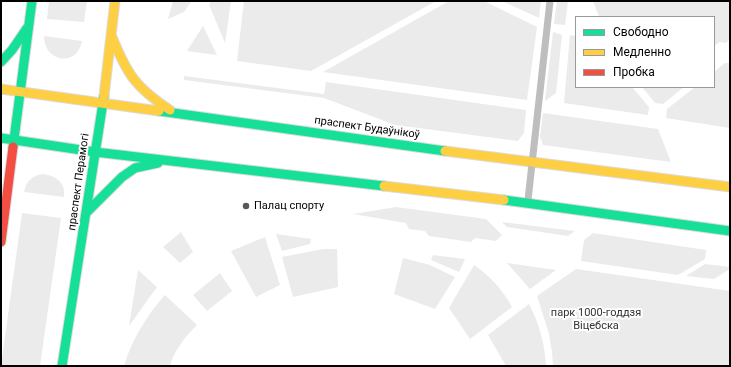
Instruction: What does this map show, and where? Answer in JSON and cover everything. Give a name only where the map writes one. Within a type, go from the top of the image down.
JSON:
[{"type":"main road","points":[[1,242],[32,1]]},
{"type":"main road","name":"праспект Перамогі","points":[[62,366],[103,102],[115,1]]},
{"type":"main road","points":[[1,62],[12,50],[29,25]]},
{"type":"main road","points":[[111,35],[123,64],[134,81],[149,96],[174,113]]},
{"type":"main road","name":"праспект Будаўнікоў","points":[[1,89],[103,102],[332,136],[730,187]]},
{"type":"main road","points":[[1,138],[95,152],[528,203],[730,231]]},
{"type":"main road","points":[[87,212],[122,177],[135,168],[169,160]]},
{"type":"main road","points":[[1,187],[6,200]]},
{"type":"lane","points":[[528,203],[550,1]]},
{"type":"green space","points":[[49,1],[87,1],[84,22],[47,19]]},
{"type":"green space","points":[[173,1],[191,2],[184,12],[168,19]]},
{"type":"green space","points":[[211,1],[231,1],[225,43],[209,5]]},
{"type":"green space","points":[[244,1],[436,1],[311,71],[237,61]]},
{"type":"green space","points":[[449,1],[484,1],[537,27],[527,100],[323,72]]},
{"type":"green space","points":[[502,1],[541,1],[539,18]]},
{"type":"green space","points":[[557,1],[568,1],[565,25],[554,24]]},
{"type":"green space","points":[[593,1],[730,1],[730,39],[726,43],[720,42],[715,45],[715,16],[599,16]]},
{"type":"green space","points":[[203,26],[217,55],[187,51]]},
{"type":"green space","points":[[553,32],[562,35],[556,93],[545,101]]},
{"type":"green space","points":[[570,35],[575,36],[575,88],[633,88],[649,107],[648,115],[564,103]]},
{"type":"green space","points":[[44,36],[82,41],[79,50],[74,55],[68,58],[61,58],[49,52],[45,45]]},
{"type":"green space","points":[[725,63],[730,63],[730,128],[666,118],[667,109],[694,88],[715,88],[715,71]]},
{"type":"green space","points":[[184,76],[324,94],[326,82],[526,110],[524,133],[518,141],[395,125],[324,98],[184,80]]},
{"type":"green space","points":[[643,88],[683,88],[663,104],[655,103]]},
{"type":"green space","points":[[543,113],[658,129],[671,162],[543,145],[540,137]]},
{"type":"green space","points":[[42,174],[59,180],[63,187],[64,197],[24,192],[26,185],[30,180],[35,176]]},
{"type":"green space","points":[[396,207],[486,219],[502,235],[496,241],[475,238],[471,242],[429,236],[425,231],[409,229],[406,223],[353,214]]},
{"type":"green space","points":[[22,213],[61,218],[40,366],[1,366]]},
{"type":"green space","points":[[502,222],[575,231],[568,236],[507,227]]},
{"type":"green space","points":[[181,232],[193,252],[180,263],[163,247]]},
{"type":"green space","points":[[593,233],[706,250],[705,259],[678,275],[581,261],[584,240]]},
{"type":"green space","points":[[276,234],[311,239],[310,244],[282,251]]},
{"type":"green space","points":[[265,237],[280,285],[256,297],[231,251]]},
{"type":"green space","points":[[323,249],[337,249],[338,287],[293,297],[282,257]]},
{"type":"green space","points":[[433,255],[465,259],[459,272],[431,260]]},
{"type":"green space","points":[[403,258],[430,265],[455,277],[435,309],[394,294]]},
{"type":"green space","points":[[507,263],[556,270],[530,289]]},
{"type":"green space","points":[[705,264],[730,267],[730,269],[714,279],[686,276]]},
{"type":"green space","points":[[474,265],[496,284],[512,307],[470,339],[449,308]]},
{"type":"green space","name":"парк 1000-годдзя Віцебска","points":[[576,269],[730,291],[730,366],[553,366],[549,334],[537,296]]},
{"type":"green space","points":[[138,270],[157,287],[129,326]]},
{"type":"green space","points":[[220,273],[232,291],[207,311],[193,295]]},
{"type":"green space","points":[[165,295],[197,325],[177,349],[170,366],[124,366],[140,329]]},
{"type":"green space","points":[[529,304],[541,334],[546,366],[506,366],[488,335]]},
{"type":"traffic: fast","points":[[13,147],[32,1]]},
{"type":"traffic: fast","points":[[1,62],[12,50],[27,28]]},
{"type":"traffic: fast","points":[[62,366],[104,96]]},
{"type":"traffic: fast","points":[[159,111],[445,151]]},
{"type":"traffic: fast","points":[[1,138],[95,152],[384,186]]},
{"type":"traffic: fast","points":[[87,212],[122,177],[135,168],[158,163]]},
{"type":"traffic: fast","points":[[504,200],[730,231]]},
{"type":"traffic: slow","points":[[104,96],[115,1]]},
{"type":"traffic: slow","points":[[112,37],[128,71],[134,79],[149,95],[170,110]]},
{"type":"traffic: slow","points":[[1,89],[159,111]]},
{"type":"traffic: slow","points":[[445,151],[730,187]]},
{"type":"traffic: slow","points":[[384,186],[504,200]]},
{"type":"traffic: jam","points":[[1,242],[13,147]]},
{"type":"place","name":"Палац спорту","points":[[246,206]]}]
